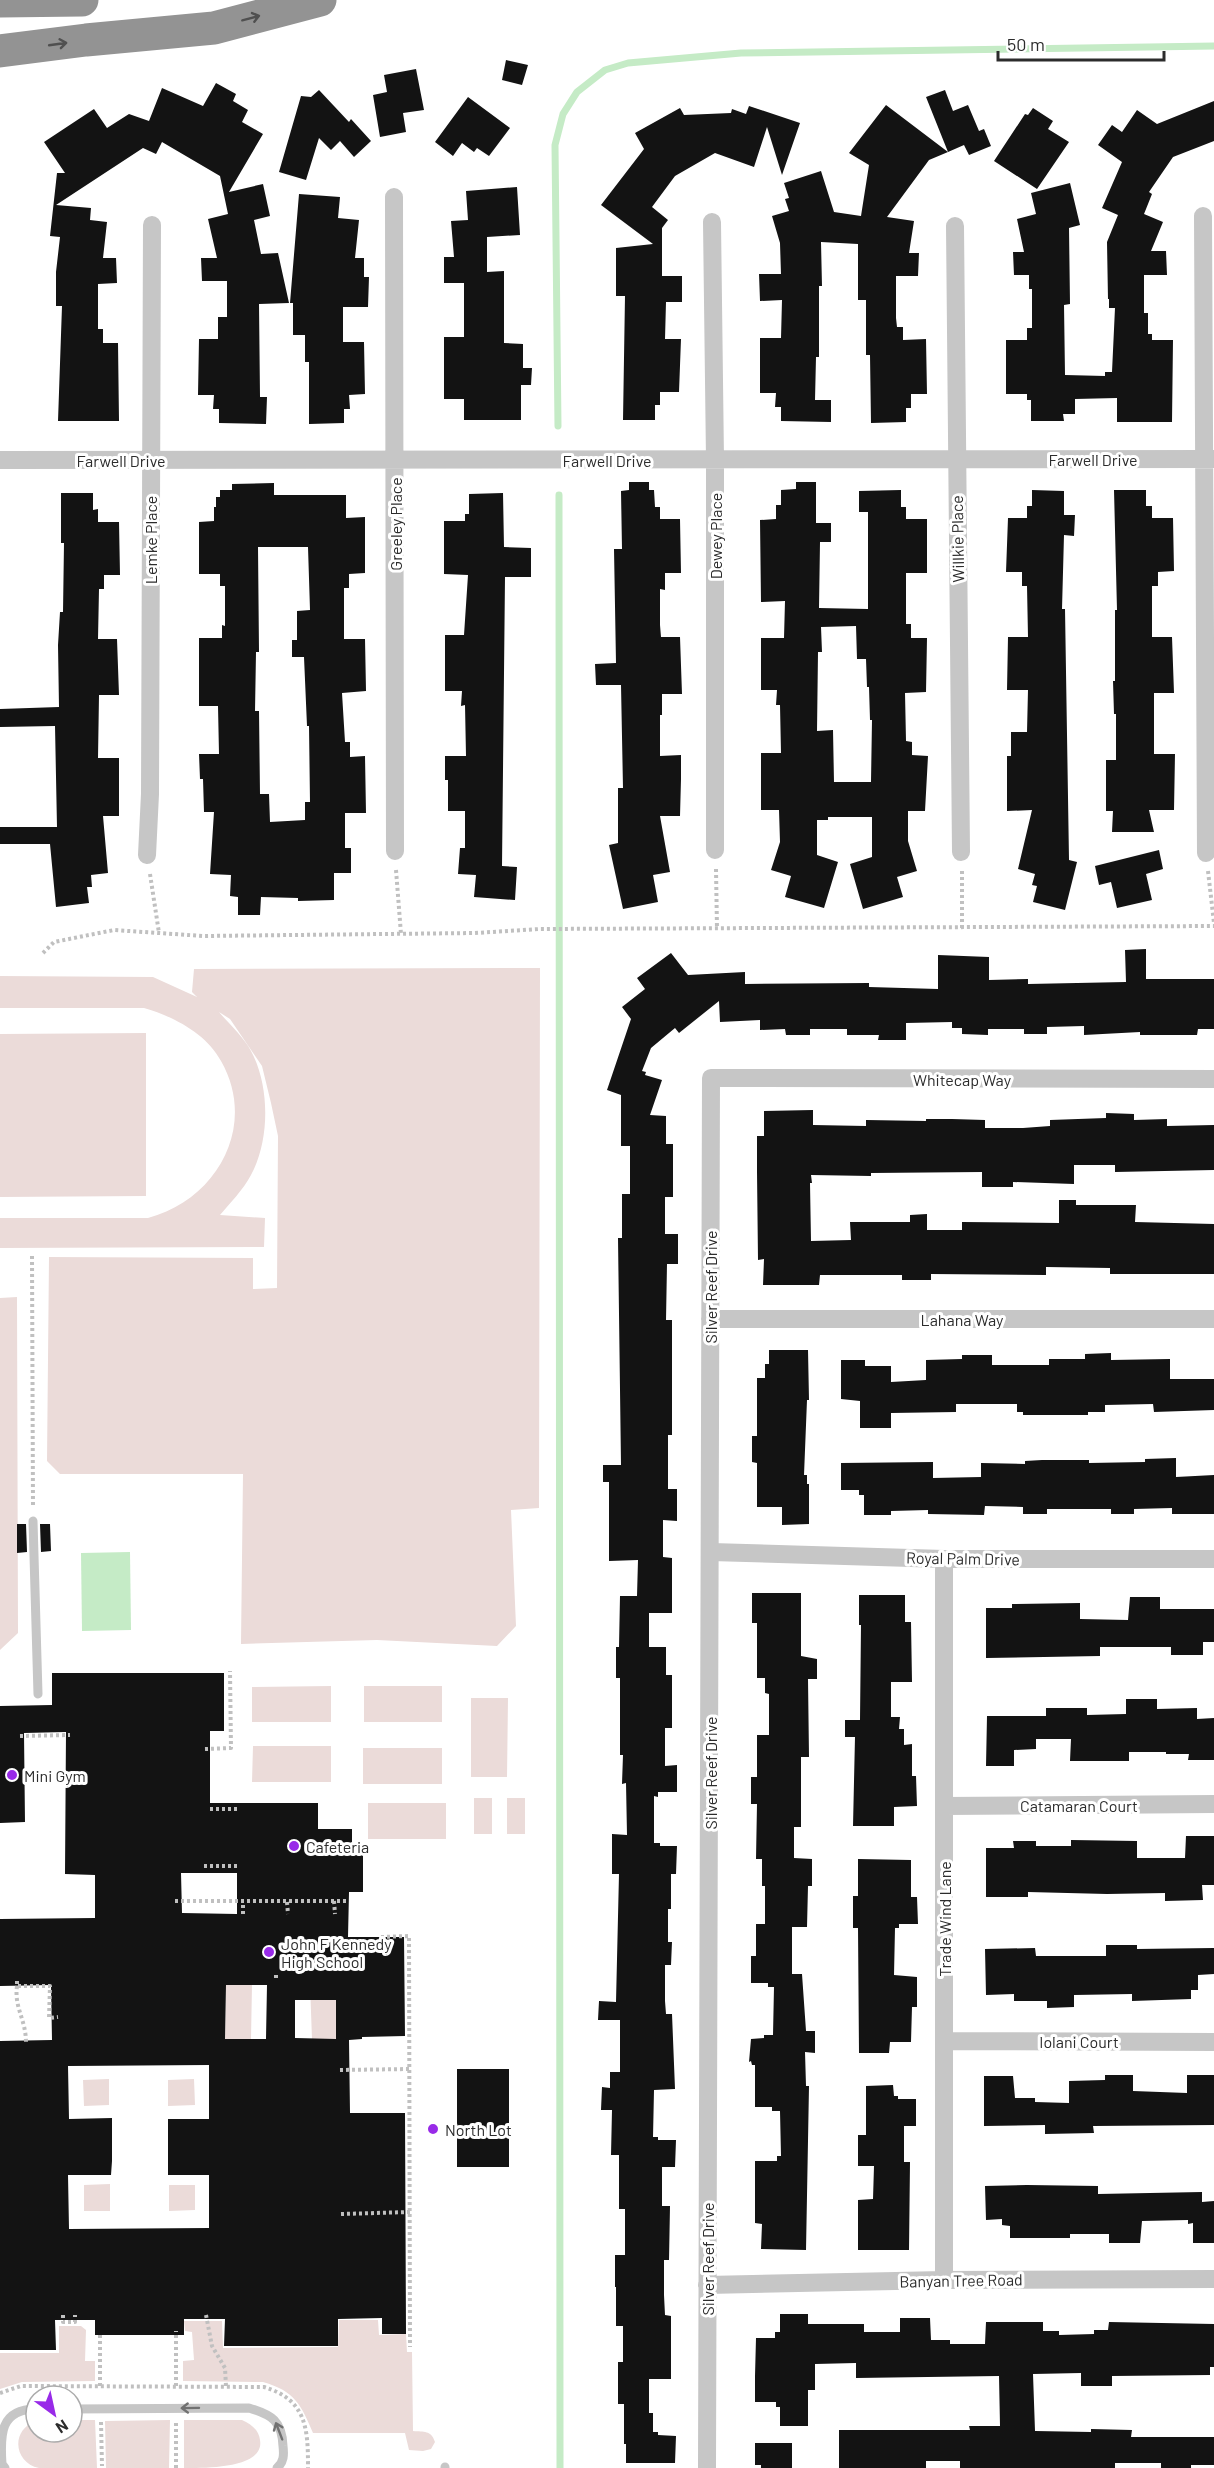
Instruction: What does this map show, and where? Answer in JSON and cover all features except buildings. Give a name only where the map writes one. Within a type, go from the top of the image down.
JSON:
[{"type":"highway","points":[[0,1],[82,0]]},
{"type":"highway","points":[[0,51],[214,28],[320,0]]},
{"type":"street","name":"Greeley Place","points":[[394,197],[395,851]]},
{"type":"street","points":[[1203,216],[1208,459],[1206,853]]},
{"type":"street","name":"Dewey Place","points":[[712,222],[716,850]]},
{"type":"street","name":"Lemke Place","points":[[147,855],[150,794],[152,225]]},
{"type":"street","name":"Willkie Place","points":[[954,226],[962,852]]},
{"type":"street","name":"Farwell Drive","points":[[0,459],[394,461],[1208,459]]},
{"type":"street","name":"Whitecap Way","points":[[711,1078],[1214,1079]]},
{"type":"street","name":"Silver Reef Drive","points":[[707,2468],[711,1078]]},
{"type":"street","name":"Lahana Way","points":[[710,1319],[1214,1319]]},
{"type":"street","name":"Royal Palm Drive","points":[[711,1552],[944,1559],[1214,1559]]},
{"type":"street","name":"Trade Wind Lane","points":[[944,1559],[944,2280]]},
{"type":"street","name":"Catamaran Court","points":[[944,1806],[1214,1804]]},
{"type":"street","name":"Iolani Court","points":[[944,2041],[1214,2042]]},
{"type":"street","name":"Banyan Tree Road","points":[[707,2285],[944,2280],[1214,2279]]},
{"type":"lane","points":[[33,1521],[38,1694]]},
{"type":"lane","points":[[84,2409],[249,2408],[256,2410],[277,2422],[283,2433],[284,2457],[277,2468]]},
{"type":"lane","points":[[2,2465],[2,2428],[10,2415],[24,2410]]},
{"type":"path","points":[[716,850],[717,929]]},
{"type":"path","points":[[395,851],[401,934]]},
{"type":"path","points":[[962,852],[963,928]]},
{"type":"path","points":[[43,953],[54,942],[114,930],[203,936],[401,934],[540,929],[963,928],[1214,924],[1206,853]]},
{"type":"path","points":[[147,855],[159,933]]},
{"type":"path","points":[[32,1256],[33,1521]]},
{"type":"path","points":[[205,1749],[231,1748],[230,1671]]},
{"type":"path","points":[[20,1736],[70,1735]]},
{"type":"path","points":[[210,1809],[237,1809]]},
{"type":"path","points":[[204,1866],[237,1866]]},
{"type":"path","points":[[175,1901],[347,1901]]},
{"type":"path","points":[[334,1901],[335,1914]]},
{"type":"path","points":[[243,1902],[243,1914]]},
{"type":"path","points":[[287,1902],[288,1914]]},
{"type":"path","points":[[381,1937],[409,1936],[410,2347]]},
{"type":"path","points":[[17,1981],[15,2000],[26,2027],[26,2043]]},
{"type":"path","points":[[17,1986],[50,1986],[49,2018],[58,2017]]},
{"type":"path","points":[[340,2070],[409,2069]]},
{"type":"path","points":[[342,2214],[410,2212]]},
{"type":"path","points":[[206,2314],[212,2346],[225,2368],[226,2386]]},
{"type":"path","points":[[63,2315],[63,2322],[75,2322],[75,2315]]},
{"type":"path","points":[[176,2331],[176,2386]]},
{"type":"path","points":[[100,2332],[100,2386]]},
{"type":"path","points":[[176,2421],[176,2468]]},
{"type":"path","points":[[100,2422],[102,2466]]},
{"type":"shaded area","points":[[540,968],[539,1508],[511,1510],[516,1626],[497,1646],[377,1640],[241,1644],[243,1474],[60,1474],[47,1461],[49,1257],[253,1258],[253,1289],[277,1288],[278,1136],[262,1066],[230,1019],[219,1012],[251,1051],[262,1080],[265,1113],[262,1146],[251,1175],[220,1215],[265,1218],[264,1247],[0,1248],[0,1218],[148,1218],[172,1209],[194,1195],[211,1178],[224,1157],[232,1134],[235,1110],[231,1086],[215,1051],[197,1034],[177,1021],[144,1008],[0,1008],[0,976],[153,977],[197,997],[192,992],[194,969]]},
{"type":"shaded area","points":[[146,1033],[146,1196],[0,1197],[0,1034]]},
{"type":"shaded area","points":[[17,1297],[18,1633],[0,1650],[0,1298]]},
{"type":"shaded area","points":[[130,1552],[131,1630],[82,1631],[81,1553]]},
{"type":"shaded area","points":[[331,1686],[331,1722],[252,1722],[252,1687]]},
{"type":"shaded area","points":[[364,1686],[442,1686],[442,1722],[364,1722]]},
{"type":"shaded area","points":[[471,1698],[508,1698],[507,1777],[471,1777]]},
{"type":"shaded area","points":[[253,1746],[331,1746],[331,1782],[252,1782]]},
{"type":"shaded area","points":[[363,1748],[442,1748],[442,1784],[363,1784]]},
{"type":"shaded area","points":[[474,1798],[492,1798],[492,1834],[474,1834]]},
{"type":"shaded area","points":[[507,1798],[525,1798],[525,1834],[507,1834]]},
{"type":"shaded area","points":[[368,1803],[446,1803],[446,1839],[368,1839]]},
{"type":"shaded area","points":[[310,1984],[336,1984],[336,2039],[312,2039]]},
{"type":"shaded area","points":[[226,1985],[252,1985],[251,2039],[225,2039]]},
{"type":"shaded area","points":[[109,2079],[109,2105],[84,2106],[83,2080]]},
{"type":"shaded area","points":[[194,2079],[195,2105],[168,2106],[168,2080]]},
{"type":"shaded area","points":[[110,2184],[110,2211],[84,2211],[84,2185]]},
{"type":"shaded area","points":[[169,2185],[195,2185],[195,2210],[169,2211]]},
{"type":"shaded area","points":[[339,2320],[378,2320],[379,2335],[406,2334],[407,2352],[412,2352],[413,2431],[427,2432],[431,2435],[435,2442],[431,2449],[409,2450],[405,2433],[313,2433],[305,2414],[295,2400],[283,2390],[263,2382],[183,2381],[183,2361],[194,2360],[192,2332],[185,2331],[184,2321],[222,2321],[223,2348],[338,2347]]},
{"type":"shaded area","points":[[59,2326],[81,2326],[86,2330],[85,2361],[95,2361],[95,2381],[22,2382],[0,2389],[0,2353],[59,2353]]},
{"type":"shaded area","points":[[84,2420],[95,2420],[97,2468],[39,2468],[31,2465],[24,2460],[18,2446],[24,2429],[24,2444],[84,2444]]},
{"type":"shaded area","points":[[170,2420],[169,2468],[106,2468],[105,2421]]},
{"type":"shaded area","points":[[184,2420],[242,2420],[258,2433],[259,2449],[253,2456],[233,2465],[184,2468]]},
{"type":"waterway","points":[[558,426],[555,145],[563,114],[577,92],[605,70],[628,63],[741,53],[1214,46]]},
{"type":"waterway","points":[[559,495],[560,2468]]},
{"type":"place","name":"Mini Gym","points":[[12,1775]]},
{"type":"place","name":"Cafeteria","points":[[294,1846]]},
{"type":"place","name":"John F Kennedy High School","points":[[269,1952]]},
{"type":"place","name":"North Lot","points":[[433,2129]]}]
